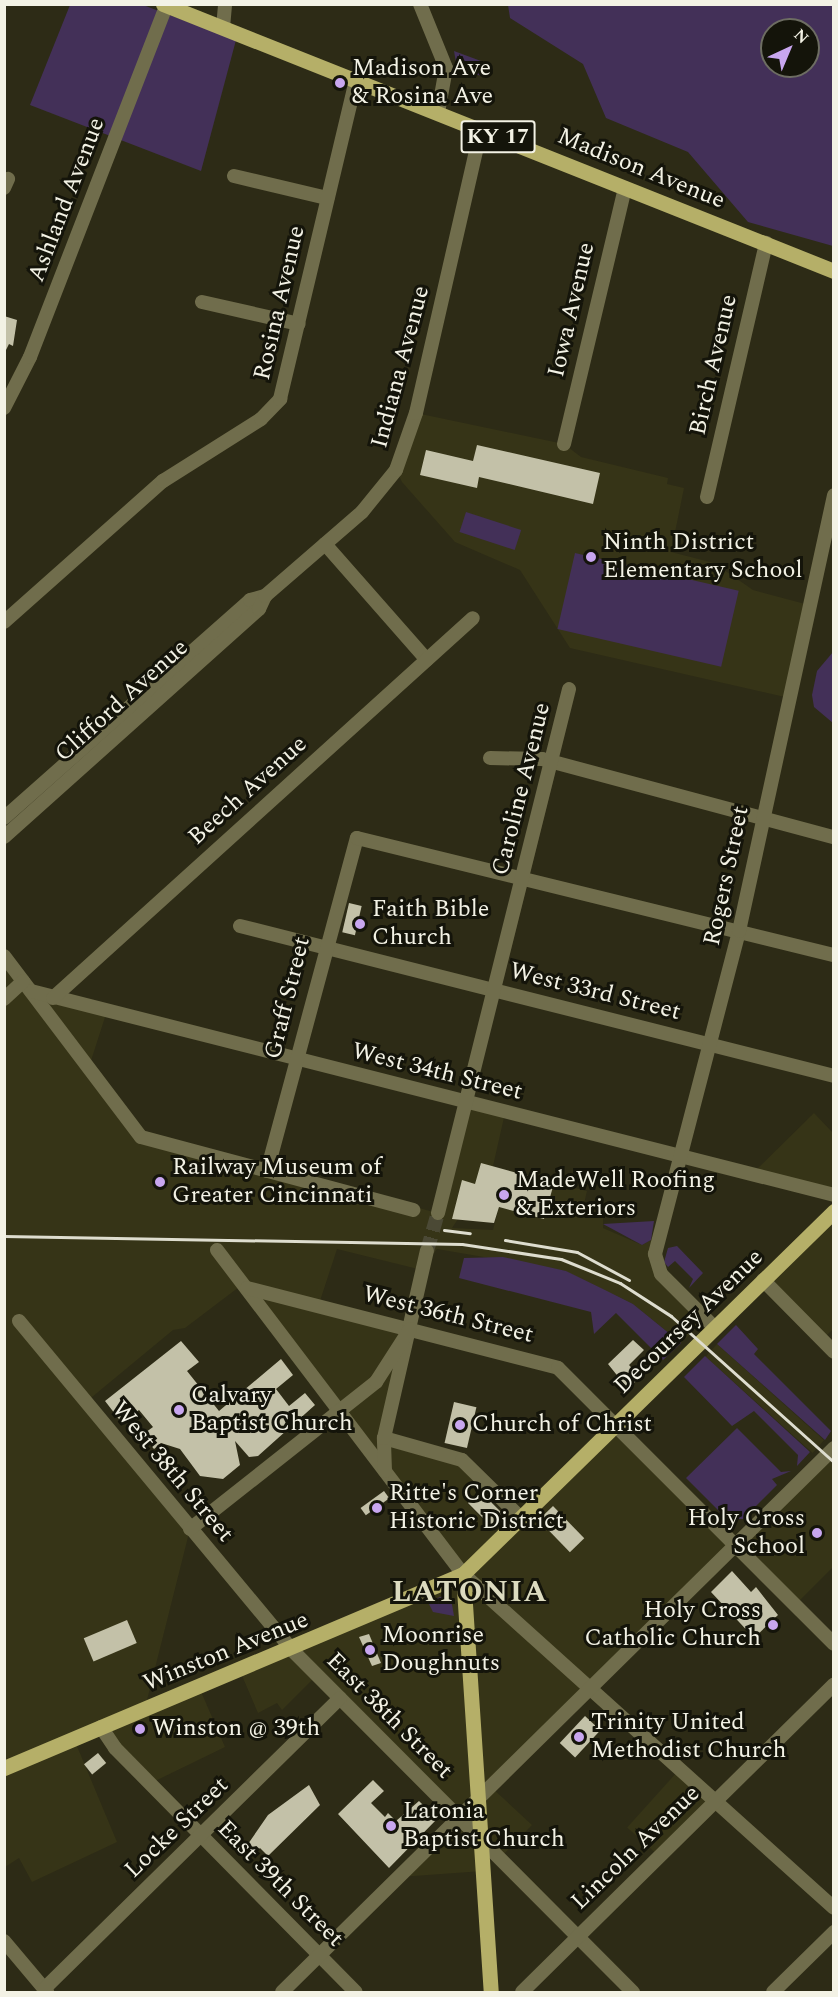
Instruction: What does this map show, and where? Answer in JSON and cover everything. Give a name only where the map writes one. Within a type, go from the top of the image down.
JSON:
[{"type":"main road","name":"Madison Avenue","points":[[165,5],[834,271]]},
{"type":"main road","name":"Decoursey Avenue","points":[[463,1574],[522,1519],[834,1211]]},
{"type":"main road","name":"Winston Avenue","points":[[4,1768],[292,1650],[463,1574]]},
{"type":"main road","points":[[463,1574],[491,1992]]},
{"type":"street","points":[[223,28],[225,4]]},
{"type":"street","points":[[420,4],[446,68],[438,113]]},
{"type":"street","name":"Ashland Avenue","points":[[4,408],[30,357],[165,5]]},
{"type":"street","name":"Rosina Avenue","points":[[4,622],[163,481],[274,407],[284,392],[327,198],[356,81]]},
{"type":"street","name":"Indiana Avenue","points":[[291,574],[375,498],[406,447],[482,130]]},
{"type":"street","points":[[234,176],[327,198]]},
{"type":"street","name":"Iowa Avenue","points":[[564,444],[625,188]]},
{"type":"street","name":"Birch Avenue","points":[[706,497],[766,243]]},
{"type":"street","points":[[202,302],[299,324]]},
{"type":"street","name":"Rogers Street","points":[[714,1328],[656,1264],[681,1155],[739,932],[834,495]]},
{"type":"street","points":[[325,544],[428,660]]},
{"type":"street","name":"Clifford Avenue","points":[[4,837],[259,609],[265,596],[291,574]]},
{"type":"street","name":"Clifford Avenue","points":[[4,818],[250,600],[265,596]]},
{"type":"street","name":"Beech Avenue","points":[[53,998],[473,618]]},
{"type":"street","name":"Caroline Avenue","points":[[438,1213],[496,990],[569,689]]},
{"type":"street","points":[[490,758],[552,763],[834,837]]},
{"type":"street","name":"Graff Street","points":[[267,1171],[324,946],[357,838],[524,877]]},
{"type":"street","points":[[524,877],[834,955]]},
{"type":"street","name":"West 33rd Street","points":[[240,926],[834,1076]]},
{"type":"street","points":[[4,956],[141,1137],[413,1210]]},
{"type":"street","points":[[4,999],[27,986]]},
{"type":"street","name":"West 34th Street","points":[[27,986],[53,998],[834,1195]]},
{"type":"street","points":[[218,1250],[463,1574],[589,1691],[834,1908]]},
{"type":"street","points":[[385,1473],[386,1432],[427,1251]]},
{"type":"street","points":[[763,1280],[834,1352]]},
{"type":"street","name":"West 36th Street","points":[[247,1288],[558,1368],[617,1424],[834,1644]]},
{"type":"street","name":"West 38th Street","points":[[19,1321],[292,1650]]},
{"type":"street","points":[[190,1529],[376,1382],[410,1329]]},
{"type":"street","points":[[376,1382],[386,1386],[393,1406]]},
{"type":"street","points":[[356,1435],[368,1436],[386,1432],[462,1460],[522,1519]]},
{"type":"street","points":[[282,1992],[834,1448]]},
{"type":"street","name":"East 38th Street","points":[[292,1650],[482,1844],[633,1992]]},
{"type":"street","name":"Lincoln Avenue","points":[[522,1992],[834,1684]]},
{"type":"street","name":"Locke Street","points":[[46,1991],[340,1698]]},
{"type":"street","name":"East 39th Street","points":[[101,1727],[115,1748],[356,1992]]},
{"type":"street","points":[[773,1992],[834,1932]]},
{"type":"street","points":[[4,1941],[46,1991]]},
{"type":"shaded area","points":[[70,5],[143,5],[236,40],[201,171],[30,105]]},
{"type":"shaded area","points":[[508,5],[833,5],[833,246],[748,222],[688,152],[606,118],[583,64],[510,18]]},
{"type":"shaded area","points":[[454,51],[489,64],[484,77],[457,68]]},
{"type":"shaded area","name":"Ninth District Elementary School","points":[[416,413],[564,444],[581,457],[668,478],[667,484],[684,488],[671,552],[714,563],[753,590],[809,605],[789,698],[570,648],[520,570],[455,542],[402,482],[396,470]]},
{"type":"shaded area","points":[[466,512],[521,530],[515,550],[460,532]]},
{"type":"shaded area","points":[[575,553],[739,591],[721,667],[557,629]]},
{"type":"shaded area","points":[[833,652],[833,723],[814,707],[812,695],[817,671]]},
{"type":"shaded area","points":[[4,956],[23,981],[107,1011],[88,1070],[131,1127],[437,1213],[466,1103],[505,1113],[493,1166],[452,1228],[493,1230],[499,1207],[544,1219],[554,1183],[587,1191],[581,1217],[603,1215],[603,1228],[642,1245],[651,1240],[656,1276],[702,1323],[681,1343],[633,1304],[565,1271],[437,1249],[422,1270],[337,1249],[319,1304],[410,1329],[384,1438],[441,1452],[487,1484],[467,1503],[501,1538],[617,1424],[735,1543],[825,1456],[833,1462],[833,1567],[794,1606],[735,1544],[491,1787],[532,1825],[498,1860],[483,1845],[483,1871],[400,1877],[458,1819],[317,1675],[282,1710],[277,1703],[258,1713],[240,1671],[463,1574],[243,1284],[185,1328],[173,1330],[86,1402],[190,1529],[145,1708],[199,1687],[225,1747],[149,1784],[101,1727],[74,1739],[117,1842],[32,1882],[19,1858],[5,1867]]},
{"type":"shaded area","points":[[814,1113],[833,1133],[833,1195],[753,1173]]},
{"type":"shaded area","points":[[833,1211],[833,1329],[822,1340],[763,1280]]},
{"type":"shaded area","points":[[654,1221],[651,1240],[642,1245],[603,1224]]},
{"type":"shaded area","points":[[677,1246],[703,1273],[689,1288],[693,1279],[675,1261],[668,1267],[664,1262],[668,1248]]},
{"type":"shaded area","points":[[503,1257],[566,1271],[633,1304],[681,1343],[663,1360],[616,1313],[594,1334],[591,1312],[459,1278],[464,1258]]},
{"type":"shaded area","points":[[736,1325],[758,1349],[754,1354],[831,1431],[825,1440],[717,1344]]},
{"type":"shaded area","points":[[717,1344],[824,1440],[813,1453],[706,1357]]},
{"type":"shaded area","points":[[705,1356],[810,1452],[797,1466],[798,1455],[754,1411],[732,1426],[684,1377]]},
{"type":"shaded area","points":[[737,1428],[781,1472],[791,1471],[772,1479],[777,1485],[743,1519],[727,1519],[686,1478]]},
{"type":"shaded area","points":[[450,1593],[454,1616],[433,1612],[428,1602]]},
{"type":"shaded area","points":[[678,1771],[714,1803],[663,1860],[627,1827]]},
{"type":"building","points":[[4,316],[17,320],[13,346],[9,344],[5,352]]},
{"type":"building","name":"Ninth District Elementary School","points":[[477,445],[600,473],[593,504],[479,477],[477,488],[420,475],[426,450],[473,461]]},
{"type":"building","name":"Faith Bible Church","points":[[349,903],[362,906],[355,935],[342,932]]},
{"type":"building","name":"MadeWell Roofing & Exteriors","points":[[481,1163],[554,1183],[544,1219],[499,1207],[494,1223],[452,1219],[462,1180],[475,1184]]},
{"type":"building","points":[[633,1340],[644,1350],[629,1365],[640,1377],[628,1389],[608,1364]]},
{"type":"building","name":"Calvary Baptist Church","points":[[181,1341],[199,1362],[187,1371],[219,1411],[281,1359],[293,1375],[276,1389],[289,1406],[305,1393],[315,1405],[258,1456],[249,1457],[235,1441],[240,1465],[223,1479],[200,1476],[180,1449],[161,1443],[154,1449],[142,1435],[153,1427],[139,1410],[122,1423],[105,1401]]},
{"type":"building","name":"Church of Christ","points":[[454,1402],[476,1407],[467,1448],[445,1443]]},
{"type":"building","points":[[384,1491],[389,1498],[366,1515],[361,1508]]},
{"type":"building","points":[[480,1491],[506,1517],[494,1529],[468,1503]]},
{"type":"building","points":[[553,1506],[584,1538],[570,1552],[539,1520]]},
{"type":"building","name":"Holy Cross Catholic Church","points":[[732,1571],[751,1592],[756,1587],[778,1615],[754,1638],[711,1592]]},
{"type":"building","points":[[127,1620],[137,1643],[94,1661],[84,1638]]},
{"type":"building","name":"Moonrise Doughnuts","points":[[369,1634],[381,1663],[372,1666],[359,1637]]},
{"type":"building","name":"Trinity United Methodist Church","points":[[585,1716],[600,1730],[575,1757],[560,1743]]},
{"type":"building","points":[[98,1753],[106,1763],[92,1774],[84,1764]]},
{"type":"building","name":"Latonia Baptist Church","points":[[373,1780],[384,1791],[371,1803],[385,1817],[388,1813],[396,1821],[419,1801],[437,1819],[389,1868],[338,1814]]},
{"type":"building","points":[[309,1785],[320,1805],[268,1856],[260,1848],[256,1852],[248,1844],[268,1815]]},
{"type":"tunnel","points":[[427,1251],[438,1213]]},
{"type":"railway","points":[[444,1230],[470,1233]]},
{"type":"railway","points":[[4,1236],[462,1244],[561,1259],[620,1283],[671,1316],[834,1462]]},
{"type":"railway","points":[[505,1240],[577,1252],[629,1280]]},
{"type":"place","name":"Madison Ave & Rosina Ave","points":[[340,83]]},
{"type":"place","name":"Ninth District Elementary School","points":[[591,557]]},
{"type":"place","name":"Faith Bible Church","points":[[360,924]]},
{"type":"place","name":"Railway Museum of Greater Cincinnati","points":[[160,1182]]},
{"type":"place","name":"MadeWell Roofing & Exteriors","points":[[504,1195]]},
{"type":"place","name":"Calvary Baptist Church","points":[[179,1410]]},
{"type":"place","name":"Church of Christ","points":[[460,1425]]},
{"type":"place","name":"Ritte's Corner Historic District","points":[[377,1508]]},
{"type":"place","name":"Holy Cross School","points":[[817,1533]]},
{"type":"place","name":"Holy Cross Catholic Church","points":[[773,1625]]},
{"type":"place","name":"Moonrise Doughnuts","points":[[370,1650]]},
{"type":"place","name":"Winston @ 39th","points":[[140,1729]]},
{"type":"place","name":"Trinity United Methodist Church","points":[[579,1737]]},
{"type":"place","name":"Latonia Baptist Church","points":[[391,1826]]},
{"type":"district","name":"LATONIA","points":[[470,1592]]}]
